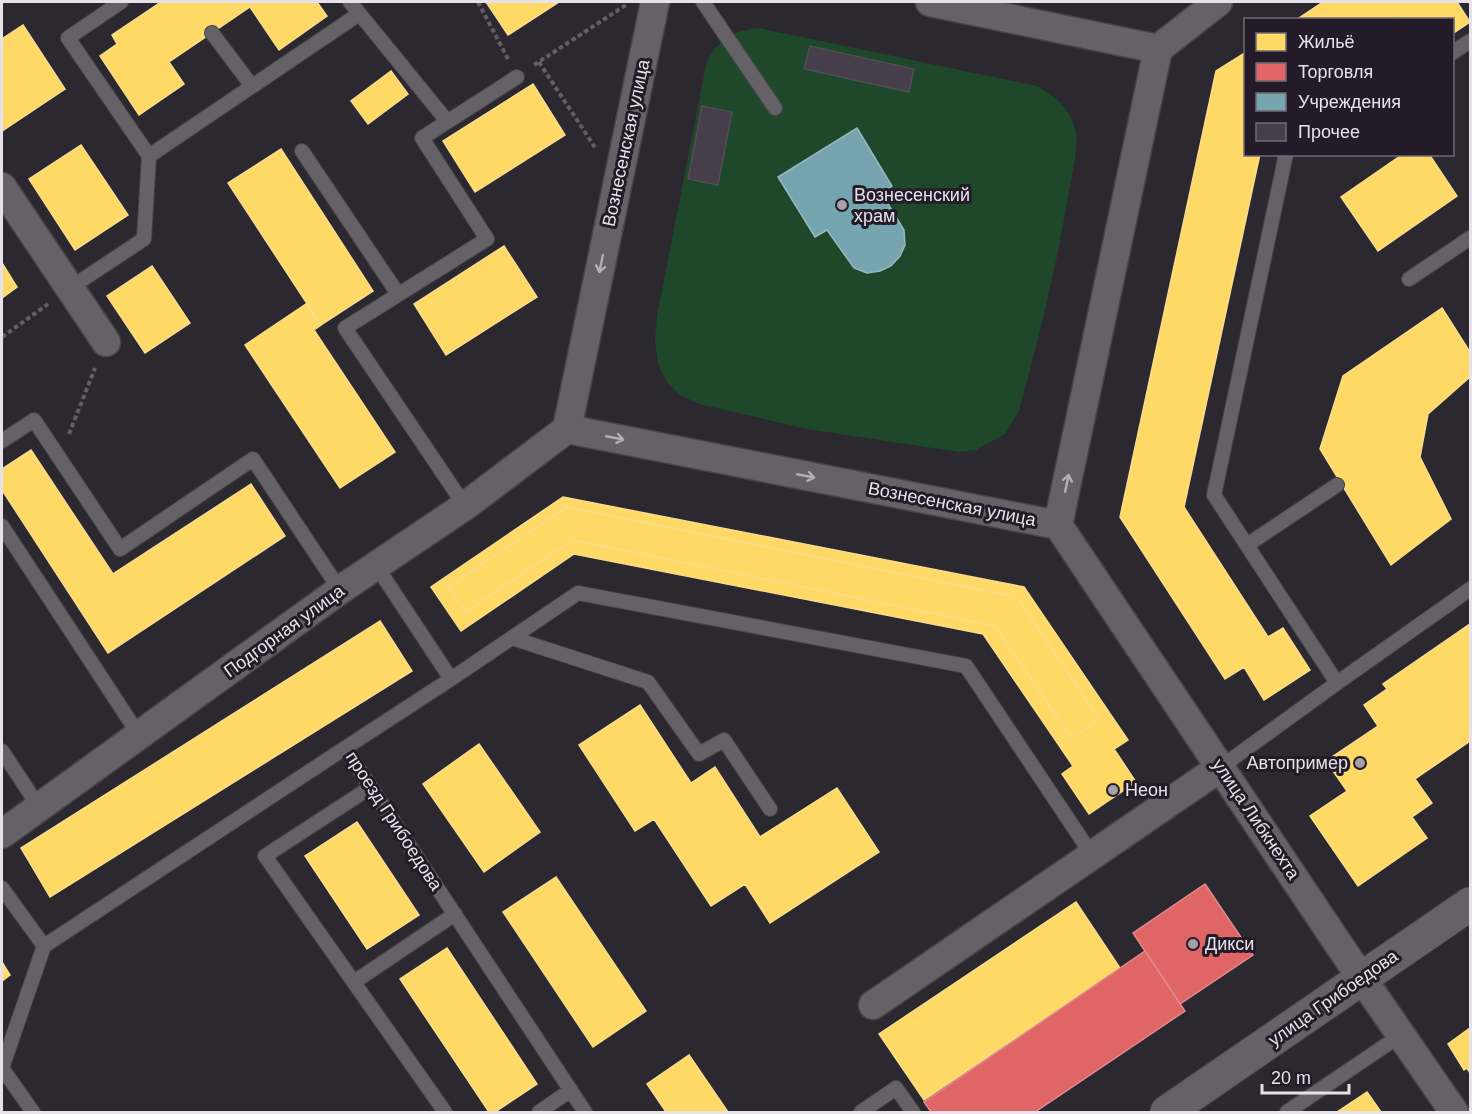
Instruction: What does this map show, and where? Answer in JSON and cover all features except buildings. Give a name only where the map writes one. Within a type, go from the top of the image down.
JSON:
[{"type":"main road","name":"улица Грибоедова","points":[[1167,1113],[1470,904]]},
{"type":"street","name":"Вознесенская улица","points":[[655,2],[567,429],[1058,525],[1158,49]]},
{"type":"street","points":[[930,2],[1158,49],[1218,2]]},
{"type":"street","points":[[2,187],[106,342]]},
{"type":"street","name":"Подгорная улица","points":[[2,834],[340,590],[465,506],[567,429]]},
{"type":"street","name":"улица Либкнехта","points":[[1058,525],[1454,1113]]},
{"type":"street","points":[[873,1005],[1221,767]]},
{"type":"lane","points":[[70,288],[144,239],[149,156],[68,38],[121,2]]},
{"type":"lane","points":[[350,2],[447,122]]},
{"type":"lane","points":[[703,2],[775,108]]},
{"type":"lane","points":[[149,156],[359,14]]},
{"type":"lane","points":[[212,33],[252,87]]},
{"type":"lane","points":[[1454,52],[1470,41]]},
{"type":"lane","points":[[465,506],[345,328],[487,239],[422,138],[517,77]]},
{"type":"lane","points":[[302,151],[398,294]]},
{"type":"lane","points":[[1286,156],[1214,495],[1337,683]]},
{"type":"lane","points":[[1409,279],[1470,238]]},
{"type":"lane","points":[[2,441],[34,420],[120,549],[253,459],[340,590]]},
{"type":"lane","points":[[1247,545],[1337,485]]},
{"type":"lane","points":[[2,526],[139,735]]},
{"type":"lane","points":[[377,567],[451,680]]},
{"type":"lane","points":[[1221,767],[1470,589]]},
{"type":"lane","name":"проезд Грибоедова","points":[[585,1113],[345,748],[451,680],[578,593],[966,666],[1092,855]]},
{"type":"lane","points":[[512,638],[648,682],[699,754],[724,740],[770,808]]},
{"type":"lane","points":[[33,1113],[2,1068],[44,946],[345,748]]},
{"type":"lane","points":[[2,751],[39,807]]},
{"type":"lane","points":[[370,787],[265,856],[445,1113]]},
{"type":"lane","points":[[2,888],[44,946]]},
{"type":"lane","points":[[354,982],[454,915]]},
{"type":"lane","points":[[1287,1113],[1401,1035]]},
{"type":"lane","points":[[861,1113],[896,1088],[913,1113]]},
{"type":"lane","points":[[539,1113],[571,1090]]},
{"type":"path","points":[[478,2],[517,77],[631,2]]},
{"type":"path","points":[[539,62],[596,149]]},
{"type":"path","points":[[2,337],[70,288]]},
{"type":"path","points":[[59,458],[106,342]]},
{"type":"green space","points":[[759,28],[1037,86],[1057,100],[1067,111],[1074,125],[1076,149],[1058,251],[1019,411],[1005,434],[976,450],[959,452],[807,429],[699,404],[680,395],[667,382],[658,364],[655,340],[657,316],[706,65],[715,49],[727,38],[742,31]]},
{"type":"place","name":"Вознесенский храм","points":[[842,205]]},
{"type":"place","name":"Автопример","points":[[1360,763]]},
{"type":"place","name":"Неон","points":[[1113,790]]},
{"type":"place","name":"Дикси","points":[[1193,944]]}]
